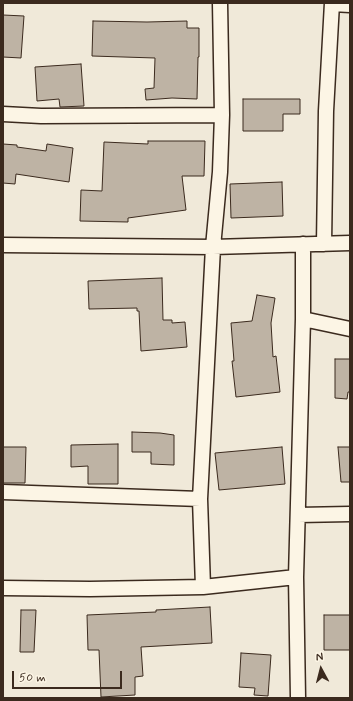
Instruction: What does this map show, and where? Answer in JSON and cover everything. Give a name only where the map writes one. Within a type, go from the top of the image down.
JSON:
[{"type":"street","points":[[203,587],[200,498],[213,247],[220,172],[222,115],[220,3]]},
{"type":"street","points":[[324,244],[326,111],[332,4],[350,5]]},
{"type":"street","points":[[3,114],[41,116],[222,115]]},
{"type":"street","points":[[3,245],[213,247],[350,243]]},
{"type":"street","points":[[298,698],[296,577],[303,319],[303,244]]},
{"type":"street","points":[[303,319],[350,329]]},
{"type":"street","points":[[3,492],[200,498]]},
{"type":"street","points":[[298,515],[350,514]]},
{"type":"street","points":[[3,588],[90,589],[203,587],[296,577]]},
{"type":"building","points":[[3,15],[24,16],[21,58],[3,57]]},
{"type":"building","points":[[93,21],[187,21],[187,28],[199,28],[197,99],[172,98],[146,100],[145,89],[154,88],[155,58],[92,56]]},
{"type":"building","points":[[81,64],[84,106],[60,107],[59,99],[37,101],[35,67]]},
{"type":"building","points":[[243,99],[300,99],[300,114],[283,114],[283,131],[243,131]]},
{"type":"building","points":[[148,141],[205,141],[204,176],[182,176],[186,210],[128,218],[128,222],[80,221],[81,190],[102,191],[104,142],[148,144]]},
{"type":"building","points":[[3,144],[17,145],[17,147],[46,151],[47,144],[73,148],[69,182],[16,174],[15,184],[3,183]]},
{"type":"building","points":[[282,182],[283,216],[231,218],[230,184]]},
{"type":"building","points":[[162,278],[163,320],[172,320],[172,323],[185,322],[187,347],[141,351],[139,311],[137,311],[137,308],[89,309],[88,281]]},
{"type":"building","points":[[257,295],[275,298],[271,323],[273,357],[276,356],[280,392],[236,397],[232,361],[234,361],[231,323],[252,321]]},
{"type":"building","points":[[335,359],[350,359],[350,392],[348,392],[347,399],[335,398]]},
{"type":"building","points":[[132,432],[174,435],[174,465],[151,464],[151,452],[132,452]]},
{"type":"building","points":[[118,444],[118,484],[88,484],[88,466],[71,467],[71,445]]},
{"type":"building","points":[[3,447],[26,447],[25,483],[3,483]]},
{"type":"building","points":[[282,447],[285,484],[219,490],[215,453]]},
{"type":"building","points":[[338,447],[350,447],[350,482],[341,482]]},
{"type":"building","points":[[210,607],[212,643],[141,647],[143,676],[135,677],[135,695],[101,697],[99,650],[88,650],[87,615],[156,612],[156,610]]},
{"type":"building","points":[[21,610],[36,610],[34,652],[20,652]]},
{"type":"building","points":[[324,615],[350,615],[350,650],[324,650]]},
{"type":"building","points":[[241,653],[271,655],[268,696],[254,695],[255,688],[239,687]]}]
